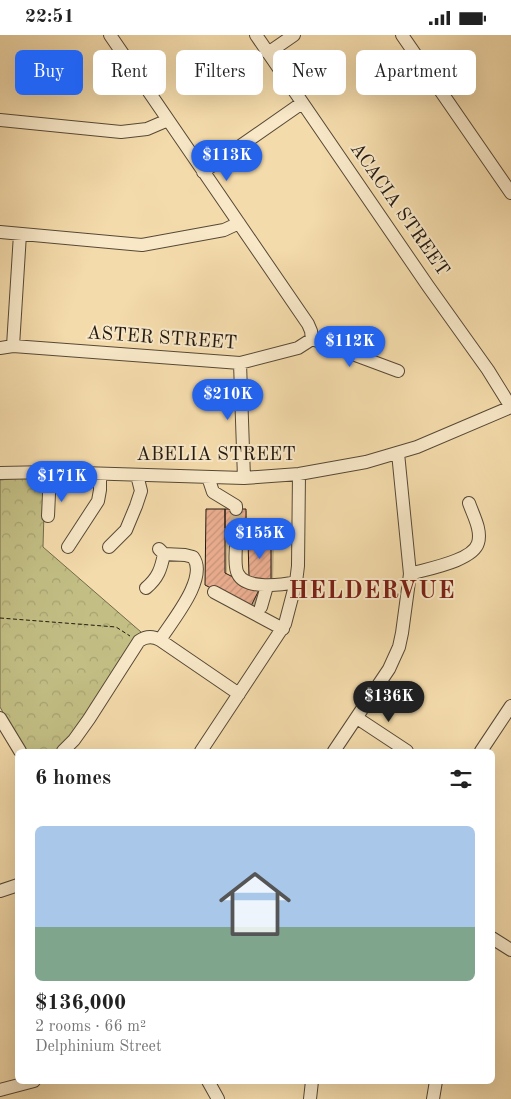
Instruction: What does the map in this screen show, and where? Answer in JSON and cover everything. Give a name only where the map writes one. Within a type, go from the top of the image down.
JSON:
[{"type":"street","points":[[110,35],[308,324],[312,339],[398,371]]},
{"type":"street","name":"ACACIA STREET","points":[[256,35],[428,286],[488,370],[511,407]]},
{"type":"street","points":[[268,53],[294,35]]},
{"type":"street","points":[[402,35],[511,193]]},
{"type":"street","points":[[204,172],[302,103]]},
{"type":"street","points":[[0,120],[121,132],[146,129],[168,120]]},
{"type":"street","points":[[0,232],[142,245],[224,230],[238,223]]},
{"type":"street","points":[[13,346],[20,234]]},
{"type":"street","name":"ASTER STREET","points":[[0,348],[13,346],[240,363],[298,348],[312,339]]},
{"type":"street","points":[[240,363],[244,478]]},
{"type":"street","name":"ABELIA STREET","points":[[0,473],[50,472],[244,478],[299,474],[366,462],[398,453],[436,440],[511,407]]},
{"type":"street","points":[[335,749],[389,669],[399,647],[407,606],[410,574],[398,453]]},
{"type":"street","points":[[48,516],[55,495],[50,472]]},
{"type":"street","points":[[68,547],[98,501],[100,474]]},
{"type":"street","points":[[202,749],[283,629],[296,582],[299,554],[299,474]]},
{"type":"street","points":[[109,547],[126,530],[136,506],[141,491],[137,475]]},
{"type":"street","points":[[208,477],[212,491],[236,506],[236,509]]},
{"type":"street","points":[[410,574],[460,559],[473,553],[478,544],[478,531],[468,503]]},
{"type":"street","points":[[237,528],[237,573],[244,580],[268,586],[296,582]]},
{"type":"street","points":[[146,588],[157,578],[160,571],[162,552],[190,556],[195,560],[197,570],[194,585],[160,640]]},
{"type":"street","points":[[261,607],[268,586]]},
{"type":"street","points":[[214,592],[283,629]]},
{"type":"street","points":[[65,749],[74,740],[139,641],[148,637],[160,640],[239,694]]},
{"type":"street","points":[[482,749],[510,708]]},
{"type":"street","points":[[0,718],[19,749]]},
{"type":"street","points":[[357,718],[404,749]]},
{"type":"street","points":[[0,891],[15,886]]},
{"type":"street","points":[[495,944],[511,950]]},
{"type":"street","points":[[0,1090],[23,1084]]},
{"type":"street","points":[[210,1084],[218,1099]]},
{"type":"street","points":[[310,1099],[312,1084]]},
{"type":"street","points":[[434,1099],[436,1084]]},
{"type":"path","points":[[0,618],[116,627],[139,641]]},
{"type":"green space","points":[[45,478],[43,547],[141,632],[66,743],[58,749],[24,749],[0,707],[0,480]]},
{"type":"building","points":[[206,509],[225,509],[225,573],[259,590],[250,608],[205,585]]},
{"type":"building","points":[[225,509],[246,509],[246,528],[225,528]]},
{"type":"building","points":[[248,540],[271,541],[271,582],[249,577]]},
{"type":"tunnel","points":[[236,509],[237,528]]},
{"type":"district","name":"HELDERVUE","points":[[372,592]]}]
